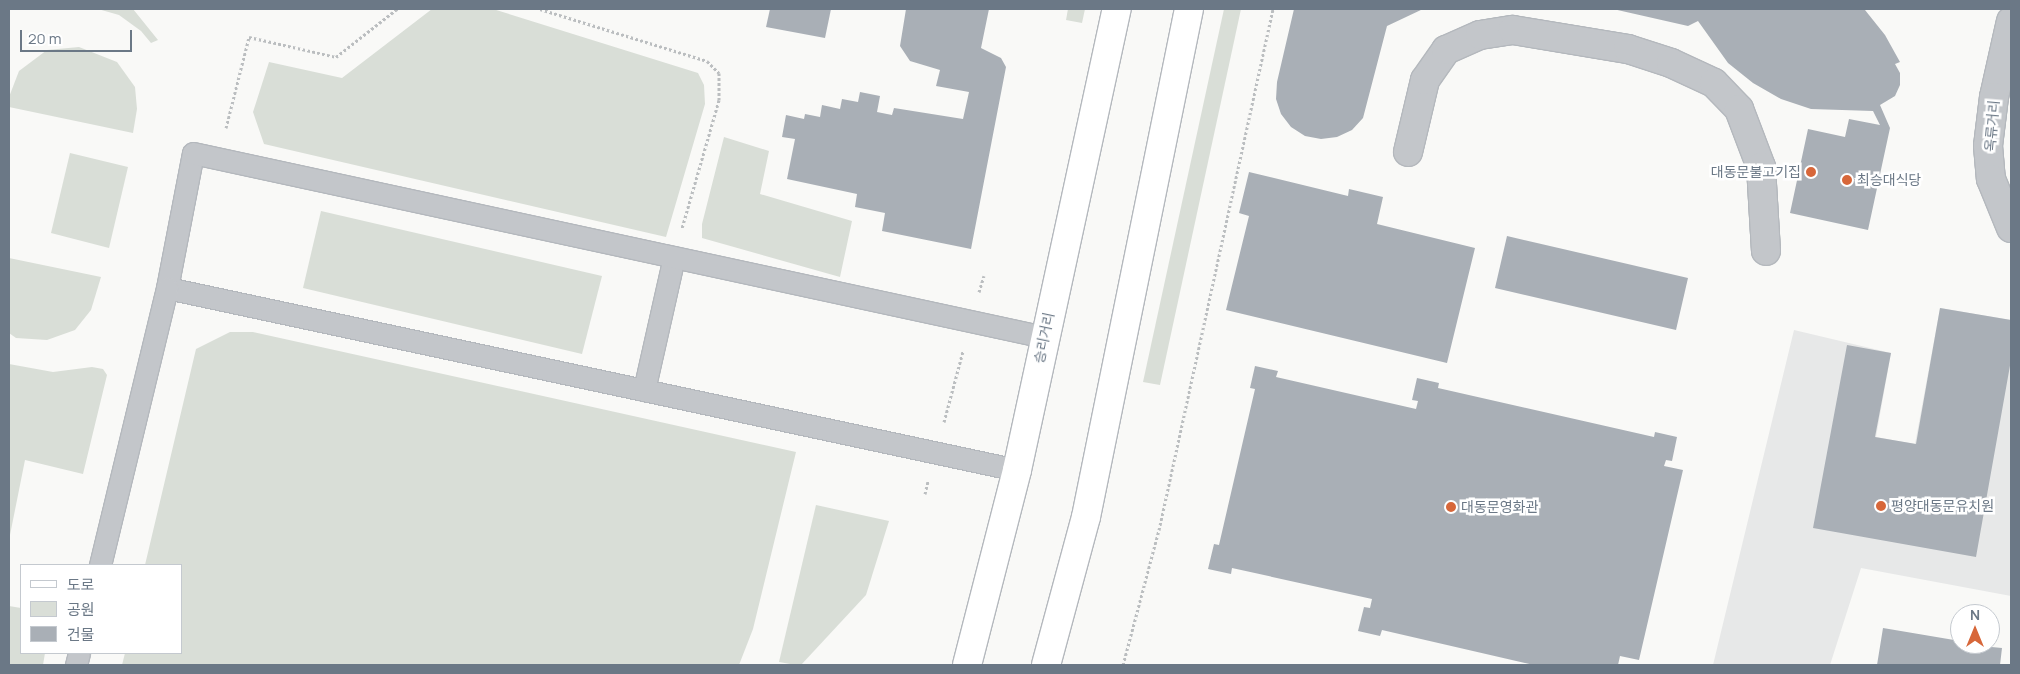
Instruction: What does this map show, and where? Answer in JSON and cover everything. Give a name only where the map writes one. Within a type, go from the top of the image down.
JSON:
[{"type":"main road","name":"승리거리","points":[[968,665],[1017,470],[1044,337],[1117,9]]},
{"type":"main road","points":[[1046,665],[1086,517],[1189,9]]},
{"type":"street","name":"옥류거리","points":[[2011,21],[1994,97],[1988,146],[1991,179],[2011,228]]},
{"type":"street","points":[[1408,152],[1425,80],[1446,50],[1480,35],[1513,30],[1628,49],[1671,63],[1714,83],[1739,109],[1761,167],[1766,251]]},
{"type":"lane","points":[[100,564],[167,288],[193,153],[1044,337]]},
{"type":"lane","points":[[644,390],[674,257]]},
{"type":"lane","points":[[167,288],[1017,470]]},
{"type":"path","points":[[218,159],[249,36],[336,56],[397,9]]},
{"type":"path","points":[[540,9],[707,61],[719,74],[719,100],[674,257]]},
{"type":"path","points":[[1123,665],[1159,530],[1273,9]]},
{"type":"path","points":[[978,295],[984,276]]},
{"type":"path","points":[[942,428],[966,342]]},
{"type":"path","points":[[924,494],[930,475]]},
{"type":"shaded area","name":"평양대동문유치원","points":[[1940,308],[2011,320],[2011,596],[1861,568],[1830,665],[1713,665],[1794,330],[1891,353],[1876,437],[1915,444]]},
{"type":"green space","points":[[98,9],[133,9],[158,40],[151,43],[141,31],[119,15]]},
{"type":"green space","points":[[432,9],[493,9],[698,73],[704,85],[705,104],[666,237],[264,144],[253,112],[269,62],[342,78]]},
{"type":"green space","points":[[1068,9],[1085,9],[1082,23],[1066,20]]},
{"type":"green space","points":[[1224,9],[1241,9],[1160,385],[1143,382]]},
{"type":"green space","points":[[79,47],[117,62],[135,87],[137,109],[133,133],[9,107],[9,97],[19,71],[47,50]]},
{"type":"green space","points":[[724,137],[769,151],[760,194],[852,221],[840,277],[702,238],[702,224]]},
{"type":"green space","points":[[70,153],[128,167],[109,248],[51,233]]},
{"type":"green space","points":[[321,211],[602,276],[582,354],[303,288]]},
{"type":"green space","points":[[9,258],[101,277],[91,310],[75,330],[47,340],[16,338],[9,333]]},
{"type":"green space","points":[[230,332],[253,332],[796,452],[753,629],[739,665],[122,665],[125,654],[182,654],[182,564],[145,564],[196,349]]},
{"type":"green space","points":[[9,364],[53,372],[92,367],[103,369],[107,375],[83,474],[25,460],[9,540]]},
{"type":"green space","points":[[816,505],[889,521],[866,595],[801,665],[779,662]]},
{"type":"green space","points":[[9,606],[20,608],[20,654],[45,654],[43,665],[9,665]]},
{"type":"building","points":[[770,9],[831,9],[825,38],[766,27]]},
{"type":"building","points":[[906,9],[989,9],[981,48],[1001,58],[1006,67],[971,249],[882,231],[885,213],[855,207],[857,194],[787,179],[795,139],[782,137],[786,115],[804,119],[805,114],[820,117],[822,105],[840,109],[842,99],[858,102],[860,92],[880,96],[877,112],[892,115],[894,108],[963,119],[969,92],[936,86],[940,70],[910,61],[900,46]]},
{"type":"building","points":[[1294,9],[1423,9],[1387,26],[1363,118],[1352,130],[1337,137],[1321,139],[1305,136],[1291,127],[1281,114],[1276,99],[1277,82]]},
{"type":"building","points":[[1613,9],[1865,10],[1885,35],[1900,62],[1895,64],[1900,73],[1900,85],[1895,96],[1880,105],[1890,128],[1868,230],[1790,213],[1808,129],[1845,137],[1849,119],[1880,125],[1873,111],[1811,109],[1781,99],[1753,83],[1728,63],[1698,21],[1688,26]]},
{"type":"building","points":[[1249,172],[1348,196],[1349,189],[1383,197],[1377,224],[1475,248],[1447,363],[1226,310],[1249,216],[1239,213]]},
{"type":"building","points":[[1507,236],[1688,278],[1676,330],[1495,288]]},
{"type":"building","points":[[1940,308],[2011,320],[2011,360],[1976,557],[1813,528],[1847,345],[1891,353],[1875,437],[1916,444]]},
{"type":"building","name":"대동문영화관","points":[[1255,366],[1278,371],[1276,377],[1416,409],[1418,401],[1412,400],[1417,378],[1439,383],[1438,388],[1654,437],[1655,432],[1677,437],[1672,461],[1666,460],[1664,466],[1683,470],[1639,660],[1620,656],[1618,665],[1534,665],[1382,630],[1380,636],[1358,631],[1364,607],[1370,608],[1372,599],[1232,568],[1231,574],[1208,569],[1214,544],[1219,545],[1255,389],[1250,388]]},
{"type":"building","points":[[1883,628],[1950,639],[1950,654],[2000,654],[2000,648],[2002,648],[2000,665],[1877,665]]},
{"type":"place","name":"대동문불고기집","points":[[1811,172]]},
{"type":"place","name":"최승대식당","points":[[1847,180]]},
{"type":"place","name":"평양대동문유치원","points":[[1881,506]]},
{"type":"place","name":"대동문영화관","points":[[1451,507]]}]
